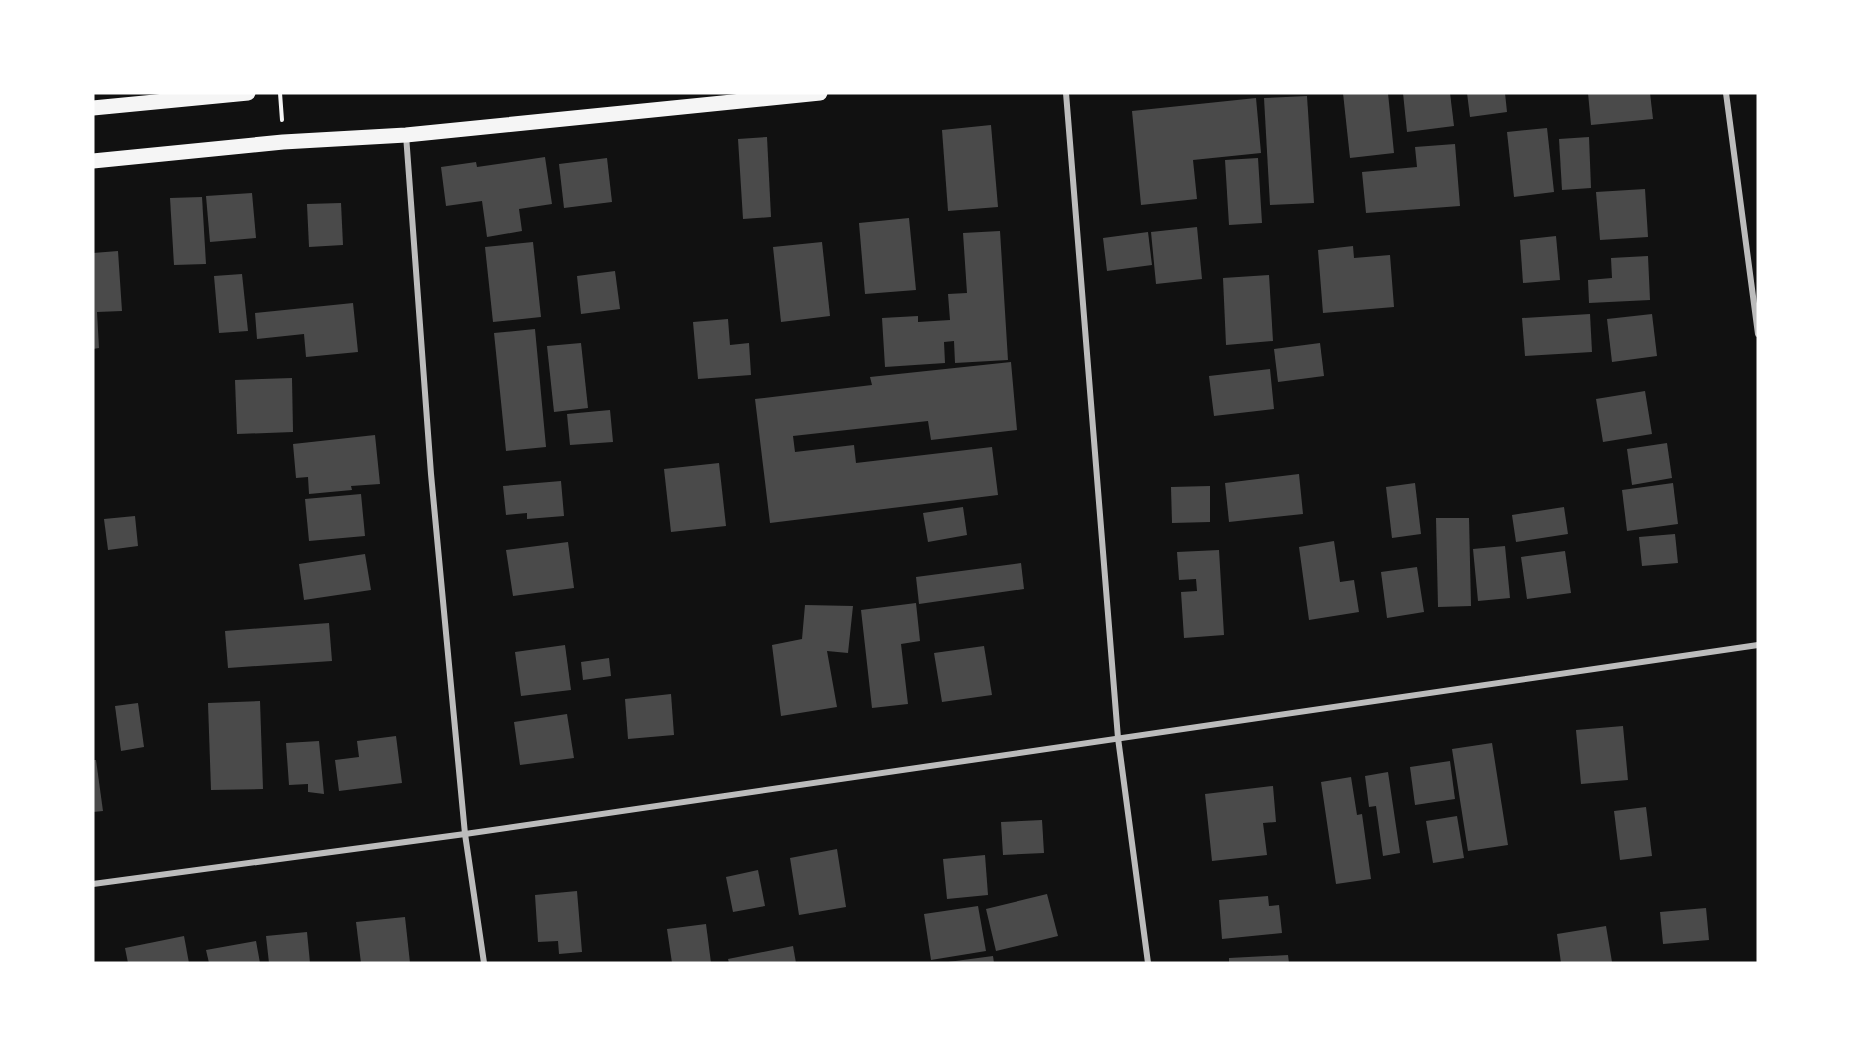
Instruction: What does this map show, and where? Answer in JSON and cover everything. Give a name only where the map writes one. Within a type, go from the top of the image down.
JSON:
[{"type":"main road","points":[[93,108],[248,93]]},
{"type":"main road","points":[[93,161],[283,142],[406,135],[820,93]]},
{"type":"street","points":[[1066,93],[1118,738],[1148,963]]},
{"type":"street","points":[[1726,93],[1758,334]]},
{"type":"street","points":[[406,135],[431,474],[465,834],[484,963]]},
{"type":"street","points":[[93,885],[465,834],[1758,645]]},
{"type":"building","points":[[1343,93],[1388,93],[1394,153],[1350,158]]},
{"type":"building","points":[[1403,93],[1450,93],[1454,126],[1407,132]]},
{"type":"building","points":[[1467,93],[1505,93],[1507,112],[1470,117]]},
{"type":"building","points":[[1588,93],[1650,93],[1653,119],[1591,125]]},
{"type":"building","points":[[1307,96],[1314,203],[1270,205],[1264,98]]},
{"type":"building","points":[[1256,98],[1261,153],[1193,160],[1197,199],[1141,205],[1132,111]]},
{"type":"building","points":[[991,125],[998,207],[948,211],[942,130]]},
{"type":"building","points":[[1547,128],[1554,192],[1514,197],[1507,132]]},
{"type":"building","points":[[767,137],[771,217],[743,219],[738,139]]},
{"type":"building","points":[[1589,137],[1591,188],[1562,190],[1559,139]]},
{"type":"building","points":[[1455,144],[1460,206],[1366,213],[1362,172],[1417,167],[1415,147]]},
{"type":"building","points":[[545,157],[552,204],[519,209],[522,231],[487,237],[482,201],[446,206],[441,167],[476,162],[477,167]]},
{"type":"building","points":[[607,158],[612,202],[564,208],[559,164]]},
{"type":"building","points":[[1258,158],[1262,223],[1229,225],[1225,160]]},
{"type":"building","points":[[1645,189],[1648,237],[1600,240],[1596,192]]},
{"type":"building","points":[[252,193],[256,238],[210,242],[206,196]]},
{"type":"building","points":[[202,197],[206,264],[174,265],[170,198]]},
{"type":"building","points":[[341,203],[343,245],[309,247],[307,204]]},
{"type":"building","points":[[909,218],[916,290],[865,294],[859,223]]},
{"type":"building","points":[[1197,227],[1202,279],[1156,284],[1151,232]]},
{"type":"building","points":[[1000,231],[1008,360],[955,363],[954,341],[944,342],[945,363],[885,367],[882,318],[918,316],[918,322],[950,320],[948,294],[967,293],[963,233]]},
{"type":"building","points":[[1148,232],[1152,265],[1107,271],[1103,238]]},
{"type":"building","points":[[1556,236],[1560,280],[1523,283],[1520,240]]},
{"type":"building","points":[[533,242],[541,317],[493,322],[485,247]]},
{"type":"building","points":[[822,242],[830,316],[781,322],[773,247]]},
{"type":"building","points":[[1353,246],[1354,258],[1390,255],[1394,307],[1323,313],[1318,250]]},
{"type":"building","points":[[118,251],[122,311],[97,312],[99,348],[93,349],[93,253]]},
{"type":"building","points":[[1648,256],[1650,300],[1589,303],[1588,280],[1612,278],[1611,258]]},
{"type":"building","points":[[615,271],[620,309],[581,314],[577,276]]},
{"type":"building","points":[[242,274],[248,331],[219,333],[214,276]]},
{"type":"building","points":[[1269,275],[1273,341],[1226,345],[1223,278]]},
{"type":"building","points":[[353,303],[358,352],[306,357],[304,334],[257,339],[255,313]]},
{"type":"building","points":[[1590,314],[1592,352],[1525,356],[1522,318]]},
{"type":"building","points":[[1652,314],[1657,356],[1612,362],[1607,319]]},
{"type":"building","points":[[728,319],[730,345],[749,343],[751,375],[698,379],[693,322]]},
{"type":"building","points":[[535,329],[546,447],[506,451],[494,333]]},
{"type":"building","points":[[581,343],[588,408],[554,412],[547,346]]},
{"type":"building","points":[[1320,343],[1324,376],[1278,382],[1274,349]]},
{"type":"building","points":[[1011,362],[1017,430],[931,440],[928,421],[793,436],[795,452],[854,445],[856,463],[992,447],[998,495],[770,523],[755,399],[872,385],[870,377]]},
{"type":"building","points":[[1270,369],[1274,409],[1214,416],[1209,376]]},
{"type":"building","points":[[292,378],[293,432],[237,434],[235,380]]},
{"type":"building","points":[[1645,391],[1652,434],[1603,442],[1596,399]]},
{"type":"building","points":[[610,410],[613,442],[570,445],[567,414]]},
{"type":"building","points":[[375,435],[380,484],[351,486],[352,490],[309,494],[308,477],[296,478],[293,444]]},
{"type":"building","points":[[1667,443],[1672,478],[1632,485],[1627,449]]},
{"type":"building","points":[[719,463],[726,526],[671,532],[664,469]]},
{"type":"building","points":[[1299,474],[1303,514],[1229,522],[1225,483]]},
{"type":"building","points":[[561,481],[564,516],[527,519],[527,513],[506,515],[503,486]]},
{"type":"building","points":[[1415,483],[1421,534],[1392,538],[1386,487]]},
{"type":"building","points":[[1673,483],[1678,524],[1627,531],[1622,490]]},
{"type":"building","points":[[1210,486],[1210,522],[1172,523],[1171,487]]},
{"type":"building","points":[[361,494],[365,536],[309,541],[305,499]]},
{"type":"building","points":[[963,507],[967,535],[928,542],[923,513]]},
{"type":"building","points":[[1564,507],[1568,534],[1516,542],[1512,515]]},
{"type":"building","points":[[135,516],[138,546],[108,550],[104,519]]},
{"type":"building","points":[[1436,518],[1469,518],[1471,606],[1438,607]]},
{"type":"building","points":[[1675,534],[1678,563],[1642,566],[1639,537]]},
{"type":"building","points":[[1334,541],[1340,582],[1354,580],[1359,612],[1309,620],[1299,547]]},
{"type":"building","points":[[568,542],[574,588],[513,596],[506,550]]},
{"type":"building","points":[[1505,546],[1510,598],[1478,601],[1473,549]]},
{"type":"building","points":[[1219,550],[1224,635],[1184,638],[1181,592],[1197,591],[1196,579],[1179,580],[1177,552]]},
{"type":"building","points":[[1565,551],[1571,593],[1527,599],[1521,557]]},
{"type":"building","points":[[365,554],[371,590],[304,600],[299,564]]},
{"type":"building","points":[[1021,563],[1024,589],[919,604],[916,577]]},
{"type":"building","points":[[1417,567],[1424,612],[1387,618],[1381,572]]},
{"type":"building","points":[[916,603],[920,641],[901,644],[908,704],[872,708],[861,610]]},
{"type":"building","points":[[805,605],[853,606],[848,653],[827,651],[837,707],[781,716],[772,645],[802,639]]},
{"type":"building","points":[[329,623],[332,661],[228,668],[225,631]]},
{"type":"building","points":[[565,645],[571,690],[521,696],[515,652]]},
{"type":"building","points":[[984,646],[992,695],[942,702],[934,653]]},
{"type":"building","points":[[609,658],[611,676],[583,680],[581,662]]},
{"type":"building","points":[[671,694],[674,735],[628,739],[625,699]]},
{"type":"building","points":[[260,701],[263,789],[211,790],[208,703]]},
{"type":"building","points":[[138,703],[144,747],[121,751],[115,706]]},
{"type":"building","points":[[567,714],[574,758],[520,765],[514,722]]},
{"type":"building","points":[[1623,726],[1628,780],[1581,784],[1576,730]]},
{"type":"building","points":[[396,736],[402,783],[339,791],[335,760],[359,757],[357,741]]},
{"type":"building","points":[[319,741],[324,794],[308,792],[308,784],[289,785],[286,743]]},
{"type":"building","points":[[1492,743],[1508,845],[1468,851],[1452,749]]},
{"type":"building","points":[[93,760],[96,760],[103,811],[93,812]]},
{"type":"building","points":[[1450,761],[1455,799],[1415,805],[1410,767]]},
{"type":"building","points":[[1388,772],[1400,853],[1383,856],[1376,806],[1369,807],[1365,776]]},
{"type":"building","points":[[1351,777],[1357,815],[1362,814],[1371,879],[1336,884],[1321,782]]},
{"type":"building","points":[[1273,786],[1276,822],[1263,823],[1267,855],[1212,861],[1205,794]]},
{"type":"building","points":[[1646,807],[1652,856],[1620,860],[1614,811]]},
{"type":"building","points":[[1457,816],[1464,858],[1433,863],[1426,821]]},
{"type":"building","points":[[1042,820],[1044,853],[1003,855],[1001,822]]},
{"type":"building","points":[[837,849],[846,907],[799,915],[790,858]]},
{"type":"building","points":[[985,855],[988,895],[947,899],[943,859]]},
{"type":"building","points":[[758,870],[765,906],[733,912],[726,877]]},
{"type":"building","points":[[577,891],[582,952],[559,954],[558,941],[538,942],[535,895]]},
{"type":"building","points":[[1047,894],[1058,936],[996,951],[986,909]]},
{"type":"building","points":[[1268,896],[1269,906],[1279,905],[1282,933],[1222,939],[1219,900]]},
{"type":"building","points":[[978,906],[986,951],[931,960],[924,914]]},
{"type":"building","points":[[1706,908],[1709,940],[1663,944],[1660,912]]},
{"type":"building","points":[[405,917],[410,963],[361,963],[356,922]]},
{"type":"building","points":[[706,924],[711,963],[672,963],[667,929]]},
{"type":"building","points":[[1606,926],[1612,962],[1561,963],[1557,934]]},
{"type":"building","points":[[307,932],[310,963],[269,963],[266,936]]},
{"type":"building","points":[[184,936],[189,963],[128,963],[125,948]]},
{"type":"building","points":[[256,941],[260,963],[209,963],[206,950]]},
{"type":"building","points":[[793,946],[796,963],[729,963],[728,959]]},
{"type":"building","points":[[1288,955],[1289,963],[1229,963],[1229,958]]},
{"type":"building","points":[[993,956],[994,963],[948,963],[948,962]]}]
